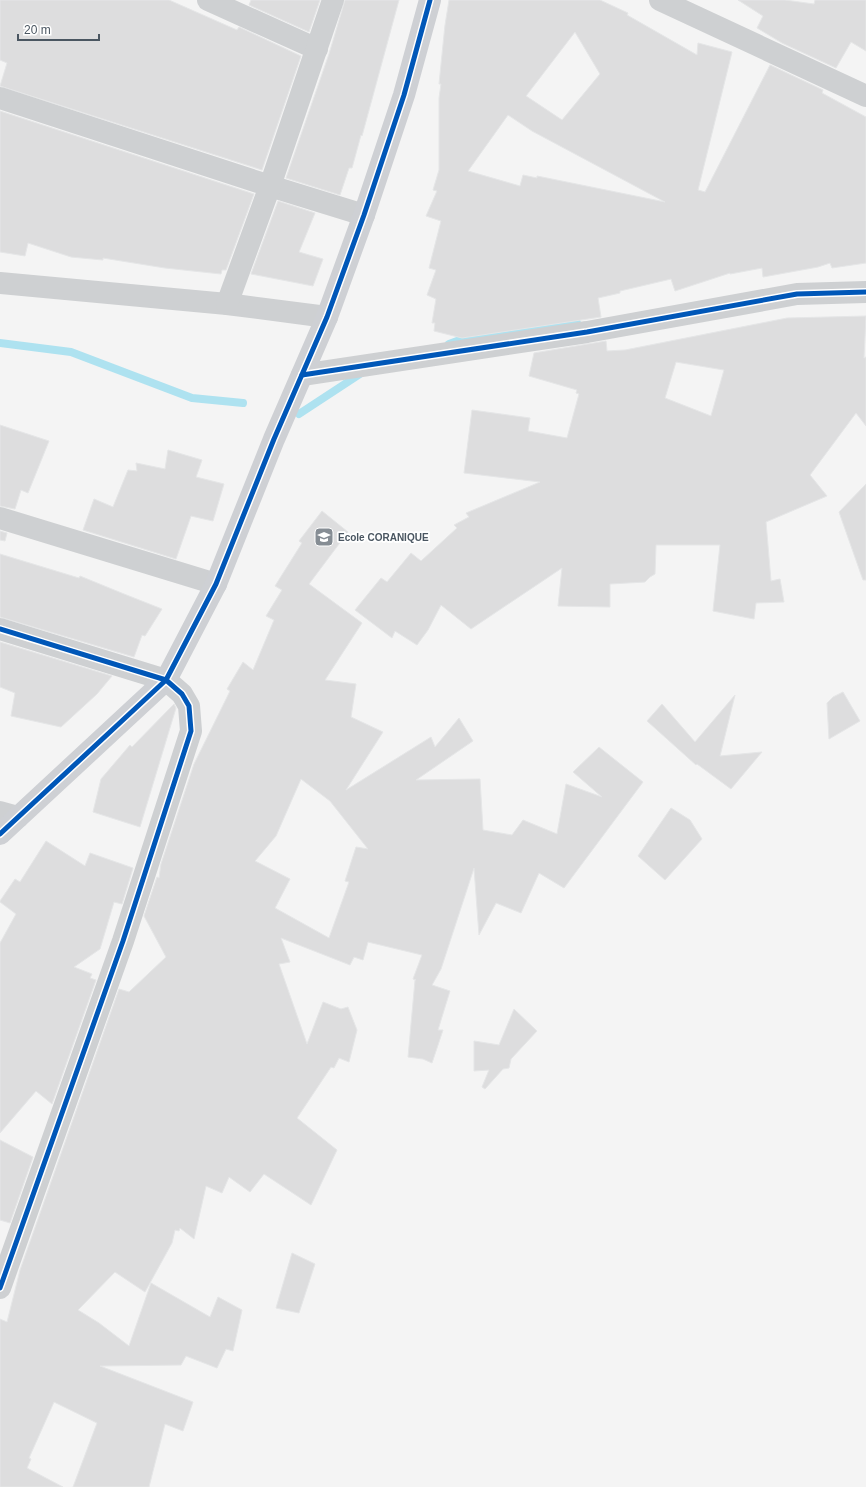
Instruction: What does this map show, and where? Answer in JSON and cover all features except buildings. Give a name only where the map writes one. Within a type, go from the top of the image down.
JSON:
[{"type":"street","points":[[208,0],[317,48]]},
{"type":"street","points":[[227,304],[270,186],[333,0]]},
{"type":"street","points":[[0,834],[9,814],[166,680],[216,584],[274,439],[327,317],[364,215],[404,95],[430,0]]},
{"type":"street","points":[[660,0],[866,96]]},
{"type":"street","points":[[0,98],[364,215]]},
{"type":"street","points":[[0,283],[227,304],[327,317]]},
{"type":"street","points":[[302,375],[587,332],[797,294],[866,292]]},
{"type":"street","points":[[0,518],[216,584]]},
{"type":"street","points":[[0,630],[166,680],[182,694],[189,706],[190,731],[123,941],[0,1288]]},
{"type":"waterway","points":[[449,344],[468,337],[577,323]]},
{"type":"waterway","points":[[0,343],[71,352],[192,398],[243,403]]},
{"type":"waterway","points":[[299,414],[360,374]]},
{"type":"cycle path","points":[[0,834],[166,680],[216,584],[274,439],[327,317],[364,215],[404,95],[430,0]]},
{"type":"cycle path","points":[[302,375],[587,332],[797,294],[866,292]]},
{"type":"cycle path","points":[[0,629],[166,680],[182,694],[189,706],[191,731],[123,941],[0,1288]]},
{"type":"place","name":"Ecole CORANIQUE","points":[[324,537]]}]
